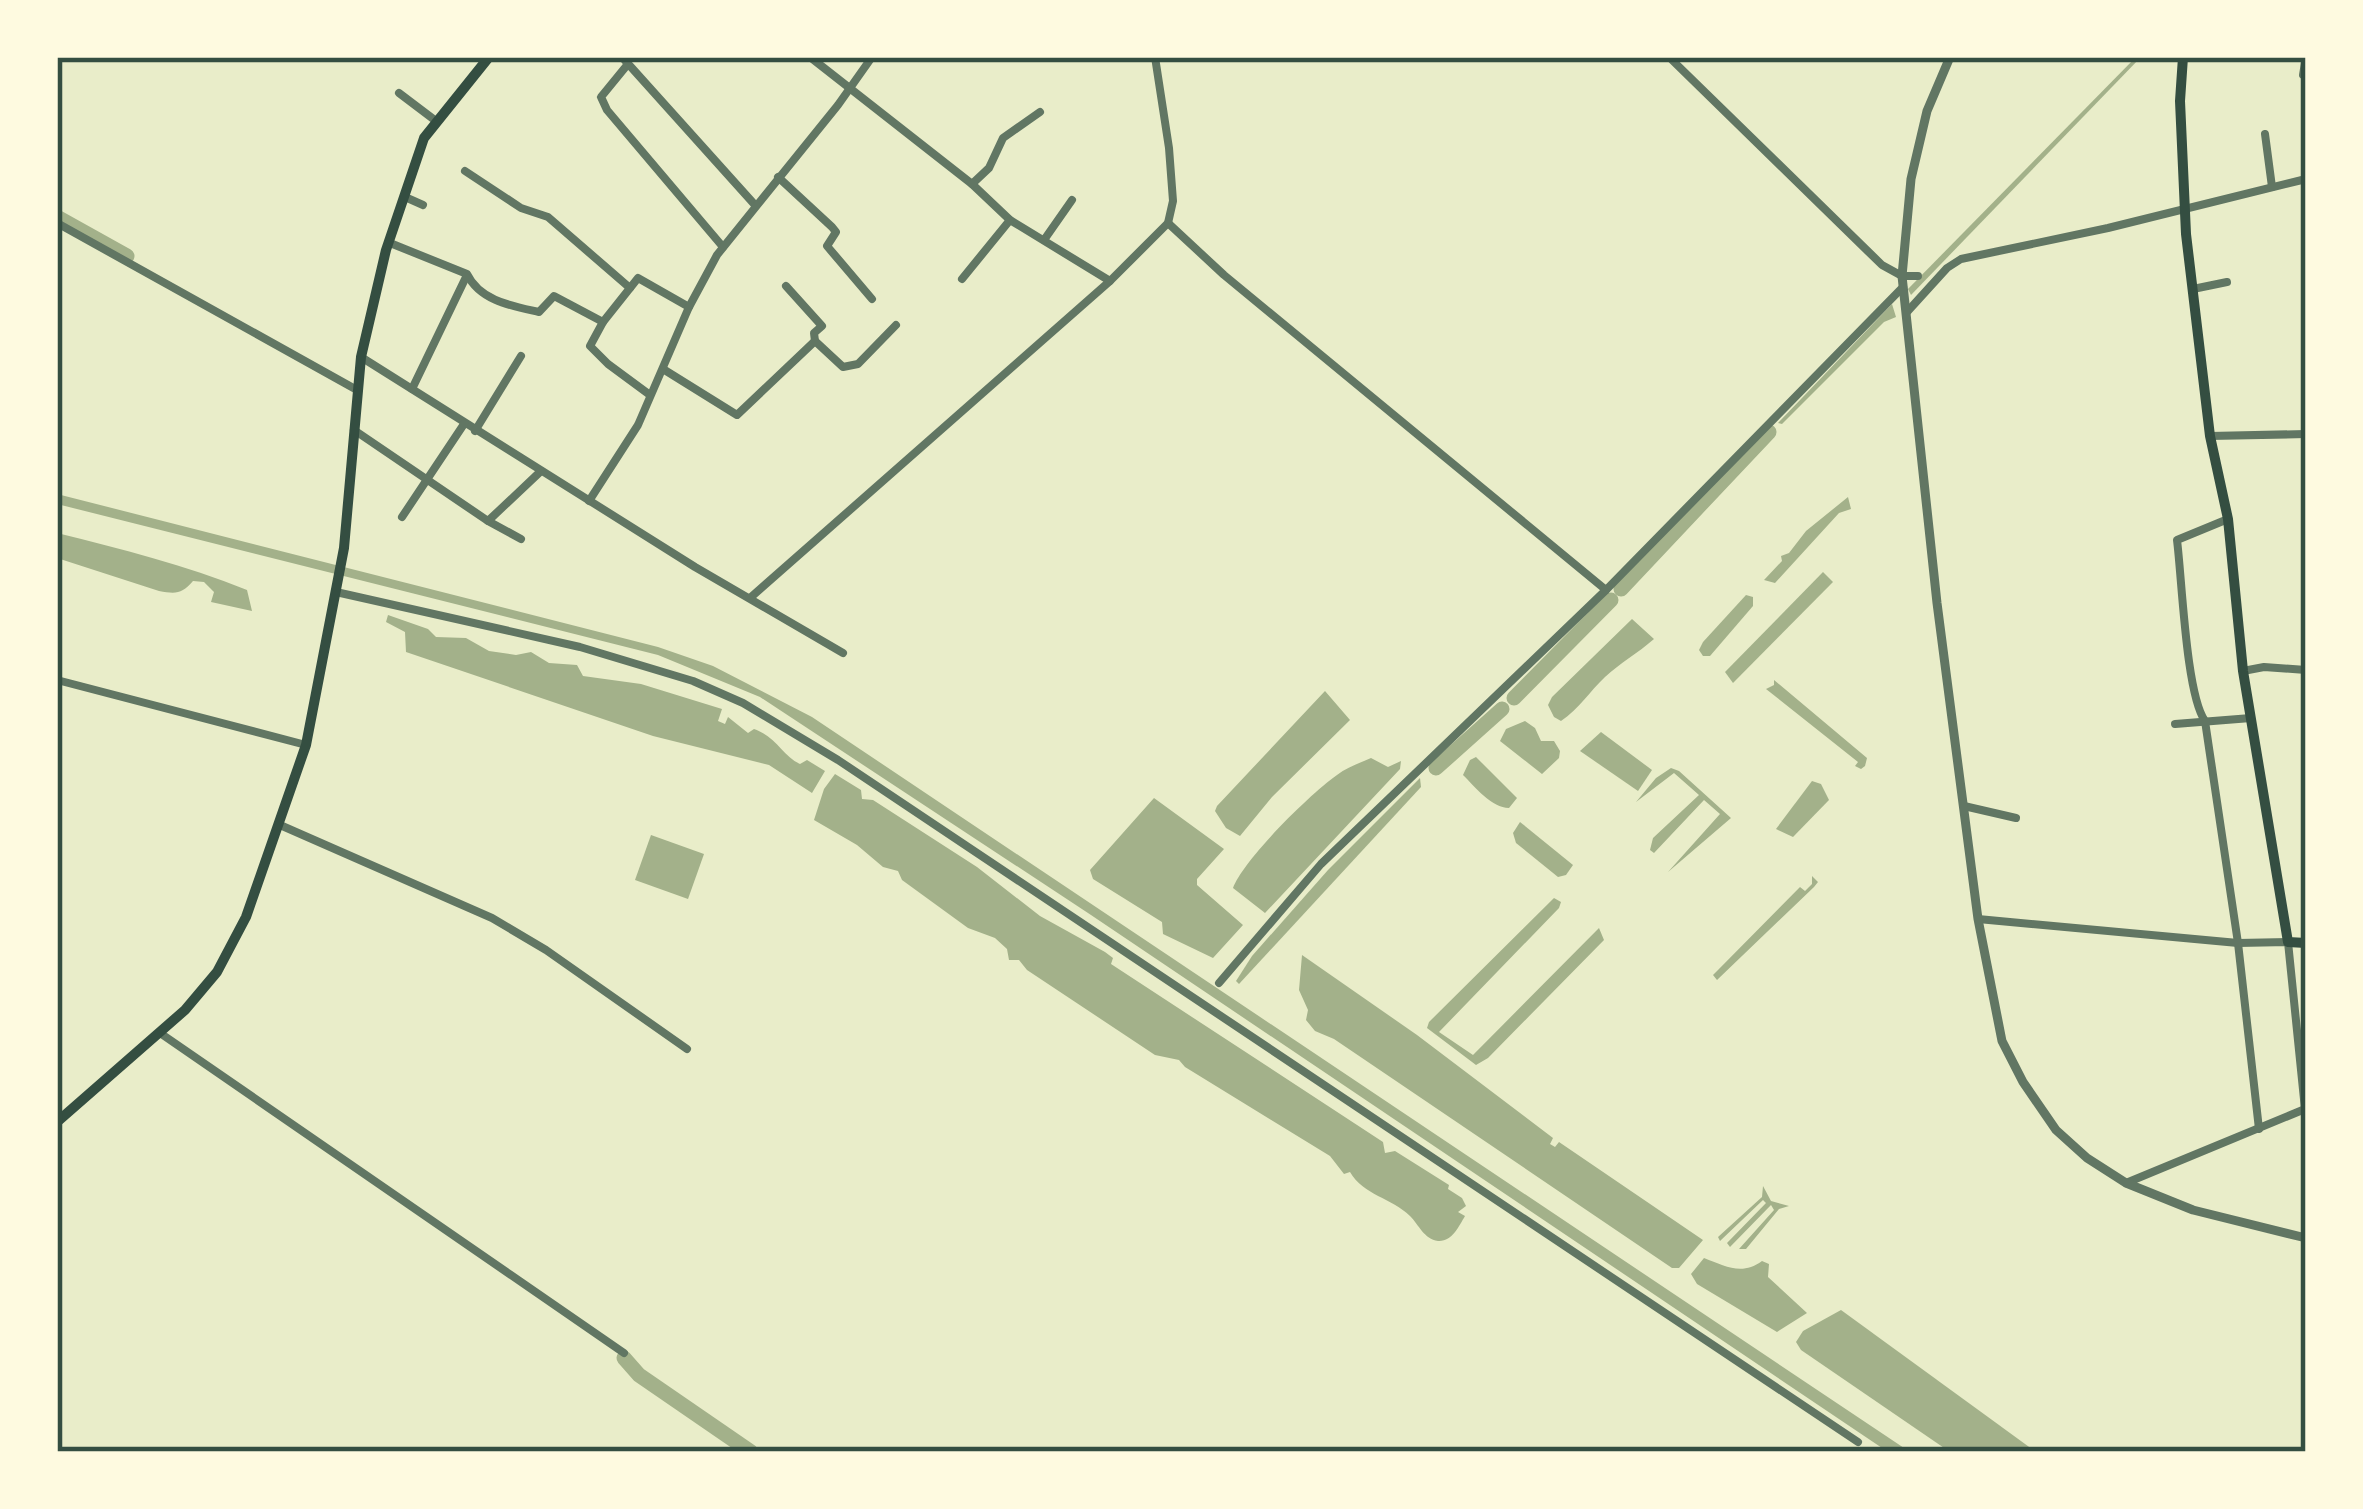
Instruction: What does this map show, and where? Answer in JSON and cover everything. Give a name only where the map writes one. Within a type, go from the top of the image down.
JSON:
[{"type":"main road","points":[[57,1122],[160,1033],[217,973],[246,917],[306,745],[344,548],[361,357],[390,243],[424,138],[489,57]]},
{"type":"main road","points":[[2183,57],[2185,207],[2180,236],[2210,436],[2228,519],[2243,671],[2288,942],[2306,944]]},
{"type":"street","points":[[810,57],[972,184],[1010,220],[1110,281]]},
{"type":"street","points":[[589,500],[638,425],[689,307],[723,248],[872,57]]},
{"type":"street","points":[[749,598],[1110,281],[1168,223],[1173,201],[1171,165],[1155,57]]},
{"type":"street","points":[[1669,57],[1903,281]]},
{"type":"street","points":[[1950,57],[1928,111],[1911,179],[1903,281],[1978,919],[2002,1041],[2056,1130],[2087,1158],[2162,1201],[2306,1238]]},
{"type":"street","points":[[2303,75],[2306,57]]},
{"type":"street","points":[[723,248],[601,97],[625,61],[755,205]]},
{"type":"street","points":[[400,93],[436,121]]},
{"type":"street","points":[[972,184],[989,169],[1003,138],[1040,112]]},
{"type":"street","points":[[2266,134],[2272,187]]},
{"type":"street","points":[[465,171],[521,208],[548,218],[630,288]]},
{"type":"street","points":[[778,177],[836,232],[827,246],[872,299]]},
{"type":"street","points":[[1905,314],[1961,259],[2306,179]]},
{"type":"street","points":[[405,196],[423,205]]},
{"type":"street","points":[[1044,240],[1072,200]]},
{"type":"street","points":[[962,279],[1010,220]]},
{"type":"street","points":[[57,223],[357,390]]},
{"type":"street","points":[[1168,223],[1223,275],[1606,590]]},
{"type":"street","points":[[390,243],[467,274]]},
{"type":"street","points":[[467,274],[486,296],[503,304],[538,312],[554,296],[603,322]]},
{"type":"street","points":[[412,389],[467,274]]},
{"type":"street","points":[[1219,983],[1321,865],[1606,590],[1903,281],[1918,276]]},
{"type":"street","points":[[650,394],[590,346],[638,278],[689,307]]},
{"type":"street","points":[[2189,294],[2228,282]]},
{"type":"street","points":[[786,286],[822,326],[814,333],[815,341],[843,367],[858,364],[896,325]]},
{"type":"street","points":[[663,368],[737,415],[815,341]]},
{"type":"street","points":[[475,431],[521,356]]},
{"type":"street","points":[[361,357],[843,653]]},
{"type":"street","points":[[402,517],[464,424]]},
{"type":"street","points":[[353,429],[521,539]]},
{"type":"street","points":[[2210,436],[2306,434]]},
{"type":"street","points":[[488,520],[541,471]]},
{"type":"street","points":[[2228,519],[2177,540],[2195,687],[2205,722],[2238,943],[2259,1129]]},
{"type":"street","points":[[335,590],[580,647],[693,681],[743,703],[838,760],[1858,1442]]},
{"type":"street","points":[[2243,671],[2306,670]]},
{"type":"street","points":[[57,680],[306,745]]},
{"type":"street","points":[[2175,724],[2252,718]]},
{"type":"street","points":[[1964,806],[2016,818]]},
{"type":"street","points":[[280,825],[492,918],[687,1049]]},
{"type":"street","points":[[1978,919],[2238,943],[2288,942],[2306,1118]]},
{"type":"street","points":[[160,1033],[623,1354]]},
{"type":"street","points":[[2126,1183],[2306,1109]]},
{"type":"shaded area","points":[[2141,57],[1911,295],[1908,289]]},
{"type":"shaded area","points":[[1892,304],[1896,317],[1884,322],[1778,423]]},
{"type":"shaded area","points":[[57,494],[658,647],[713,666],[812,717],[1910,1452],[1888,1452],[760,697],[658,655],[57,504]]},
{"type":"shaded area","points":[[1848,497],[1851,509],[1839,513],[1775,583],[1764,580],[1806,531]]},
{"type":"shaded area","points":[[57,533],[177,565],[247,590],[252,611],[211,602],[214,592],[204,582],[193,581],[182,591],[165,592],[57,558]]},
{"type":"shaded area","points":[[1823,572],[1833,582],[1733,683],[1725,672]]},
{"type":"shaded area","points":[[1746,595],[1753,597],[1753,606],[1710,656],[1703,656],[1699,650],[1703,642]]},
{"type":"shaded area","points":[[388,615],[428,629],[436,637],[466,638],[489,651],[531,652],[549,663],[577,665],[583,676],[641,684],[722,709],[718,721],[725,724],[728,717],[748,733],[762,732],[794,761],[807,760],[825,771],[812,793],[769,765],[653,736],[406,652],[405,632],[386,622]]},
{"type":"shaded area","points":[[1632,619],[1654,639],[1605,677],[1561,721],[1554,717],[1548,705],[1552,697]]},
{"type":"shaded area","points":[[1774,680],[1867,758],[1865,766],[1855,766],[1858,762],[1766,689]]},
{"type":"shaded area","points":[[1325,691],[1350,720],[1272,797],[1240,836],[1226,828],[1215,811],[1217,806]]},
{"type":"shaded area","points":[[1525,721],[1541,741],[1554,741],[1560,751],[1542,774],[1500,741],[1506,729]]},
{"type":"shaded area","points":[[1601,732],[1652,770],[1638,791],[1580,751]]},
{"type":"shaded area","points":[[1476,757],[1517,798],[1509,808],[1490,801],[1463,775]]},
{"type":"shaded area","points":[[1371,758],[1388,767],[1401,761],[1400,769],[1265,913],[1233,888],[1264,845],[1311,797],[1341,772]]},
{"type":"shaded area","points":[[1671,768],[1731,818],[1668,872],[1720,814],[1704,800],[1654,853],[1650,850],[1653,838],[1699,795],[1674,773],[1636,802]]},
{"type":"shaded area","points":[[835,774],[861,790],[862,799],[873,800],[977,867],[1040,916],[1105,952],[1113,958],[1111,964],[1383,1142],[1385,1153],[1395,1151],[1449,1185],[1466,1206],[1458,1212],[1465,1216],[1458,1229],[1443,1241],[1429,1238],[1403,1210],[1362,1186],[1350,1172],[1344,1174],[1330,1156],[1179,1060],[1155,1055],[1027,970],[1019,960],[1009,960],[1007,949],[995,938],[968,928],[902,880],[898,871],[883,867],[814,820],[824,789]]},
{"type":"shaded area","points":[[1420,778],[1421,787],[1239,984],[1236,981],[1252,956],[1328,870]]},
{"type":"shaded area","points":[[1812,781],[1821,784],[1829,800],[1793,837],[1776,829]]},
{"type":"shaded area","points":[[1154,798],[1224,849],[1197,879],[1197,885],[1243,925],[1213,958],[1163,934],[1162,922],[1093,879],[1090,870]]},
{"type":"shaded area","points":[[1520,822],[1573,865],[1566,875],[1558,877],[1516,843],[1513,833]]},
{"type":"shaded area","points":[[651,835],[704,854],[688,899],[635,880]]},
{"type":"shaded area","points":[[1812,876],[1818,882],[1814,887],[1717,980],[1713,975],[1800,887],[1805,891],[1812,884]]},
{"type":"shaded area","points":[[1554,898],[1561,902],[1559,908],[1439,1032],[1473,1055],[1599,928],[1604,940],[1476,1065],[1427,1028],[1429,1022]]},
{"type":"shaded area","points":[[1302,955],[1553,1138],[1550,1144],[1555,1147],[1559,1142],[1703,1240],[1679,1268],[1672,1268],[1334,1039],[1315,1031],[1306,1020],[1308,1010],[1299,990]]},
{"type":"shaded area","points":[[1763,1186],[1771,1201],[1789,1206],[1779,1209],[1746,1249],[1739,1249],[1774,1210],[1771,1205],[1730,1247],[1727,1243],[1766,1203],[1763,1200],[1720,1241],[1718,1237],[1762,1197]]},
{"type":"shaded area","points":[[1704,1258],[1733,1268],[1762,1261],[1769,1264],[1768,1277],[1807,1313],[1777,1332],[1697,1284],[1691,1274]]},
{"type":"shaded area","points":[[1841,1310],[2036,1452],[1950,1452],[1801,1350],[1796,1342],[1803,1331]]},
{"type":"waterway","points":[[57,217],[127,256]]},
{"type":"waterway","points":[[1621,589],[1769,432]]},
{"type":"waterway","points":[[1514,698],[1611,600]]},
{"type":"waterway","points":[[1436,768],[1502,709]]},
{"type":"waterway","points":[[624,1358],[639,1375],[751,1452]]}]
